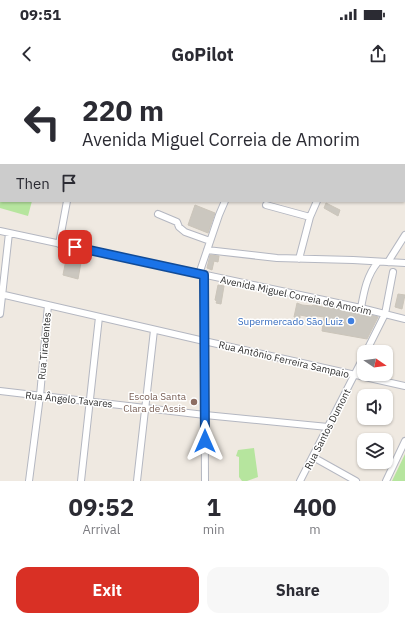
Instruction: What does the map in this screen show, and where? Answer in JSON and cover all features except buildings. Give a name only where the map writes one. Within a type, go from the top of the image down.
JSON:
[{"type":"street","points":[[59,244],[67,202]]},
{"type":"street","points":[[205,481],[204,342],[201,275],[207,250],[225,202]]},
{"type":"street","points":[[278,208],[281,202]]},
{"type":"street","points":[[299,259],[310,217],[317,202]]},
{"type":"street","points":[[266,205],[310,217]]},
{"type":"street","points":[[158,214],[177,222],[179,227],[185,232],[210,241]]},
{"type":"street","name":"Avenida Miguel Correia de Amorim","points":[[0,231],[361,308],[405,319]]},
{"type":"street","points":[[0,314],[9,233]]},
{"type":"street","points":[[388,262],[405,235]]},
{"type":"street","points":[[207,250],[277,258],[405,263]]},
{"type":"street","points":[[361,308],[366,283],[373,268],[378,262]]},
{"type":"street","points":[[370,345],[385,314],[393,272]]},
{"type":"street","name":"Rua Antônio Ferreira Sampaio","points":[[1,295],[204,342],[405,386]]},
{"type":"street","name":"Rua Tiradentes","points":[[29,481],[40,396],[48,305]]},
{"type":"street","points":[[81,481],[98,317]]},
{"type":"street","points":[[136,481],[154,330]]},
{"type":"street","name":"Rua Santos Dumont","points":[[300,481],[357,371]]},
{"type":"street","name":"Rua Ângelo Tavares","points":[[0,391],[205,415],[328,426]]},
{"type":"street","points":[[386,481],[405,441]]},
{"type":"street","points":[[313,457],[356,481]]},
{"type":"green space","points":[[0,202],[32,202],[28,216],[0,208]]},
{"type":"green space","points":[[254,448],[258,477],[247,481],[242,481],[239,477],[239,457],[236,456],[238,450]]},
{"type":"green space","points":[[405,454],[405,481],[392,481]]},
{"type":"place","name":"Supermercado São Luiz","points":[[351,321]]},
{"type":"place","name":"Escola Santa Clara de Assis","points":[[194,402]]},
{"type":"route","points":[[75,247],[204,275],[205,441]]}]
